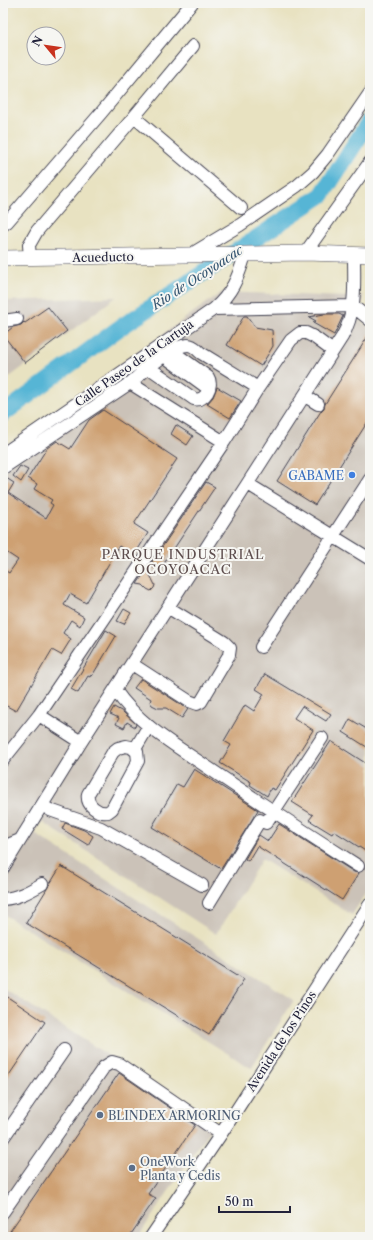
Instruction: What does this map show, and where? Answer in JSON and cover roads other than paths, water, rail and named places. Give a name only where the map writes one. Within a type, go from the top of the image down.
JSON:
[{"type":"main road","name":"Acueducto","points":[[3,258],[305,253],[370,255]]},
{"type":"street","points":[[3,224],[7,222],[101,113],[192,3]]},
{"type":"street","points":[[30,258],[29,245],[37,231],[134,118],[193,46]]},
{"type":"street","points":[[196,256],[308,177],[328,154],[370,93]]},
{"type":"street","points":[[134,118],[241,208]]},
{"type":"street","points":[[305,253],[370,162]]},
{"type":"street","name":"Calle Paseo de la Cartuja","points":[[3,454],[214,309],[223,301],[239,277],[241,255]]},
{"type":"street","points":[[3,868],[81,742],[169,608],[347,328],[352,310],[354,255]]},
{"type":"street","points":[[214,309],[352,310]]},
{"type":"street","points":[[253,316],[335,309],[352,310],[370,320]]},
{"type":"street","points":[[3,321],[17,319]]},
{"type":"street","points":[[3,760],[39,715],[224,442],[258,388],[292,340],[300,333],[306,333],[333,351]]},
{"type":"street","points":[[3,468],[130,383],[148,367],[168,353],[187,345],[193,346],[201,353],[258,388]]},
{"type":"street","points":[[148,367],[194,399],[202,399],[210,389],[211,384],[208,377],[168,353]]},
{"type":"street","points":[[130,383],[224,442]]},
{"type":"street","points":[[305,396],[318,404]]},
{"type":"street","points":[[262,647],[370,479]]},
{"type":"street","points":[[248,484],[370,559]]},
{"type":"street","points":[[132,664],[189,701],[197,704],[201,702],[229,655],[230,648],[224,642],[169,608]]},
{"type":"street","points":[[115,690],[126,705],[148,727],[273,812],[358,866]]},
{"type":"street","points":[[39,715],[81,742]]},
{"type":"street","points":[[134,749],[148,727]]},
{"type":"street","points":[[208,903],[260,820],[266,823],[322,738]]},
{"type":"street","points":[[126,746],[134,749],[138,756],[138,761],[112,809],[108,812],[104,812],[90,805],[88,801],[88,794],[112,752],[118,748],[126,746]]},
{"type":"street","points":[[42,805],[50,810],[101,828],[202,885]]},
{"type":"street","points":[[3,847],[20,840]]},
{"type":"street","points":[[3,899],[9,899],[25,894],[42,884]]},
{"type":"street","name":"Avenida de los Pinos","points":[[150,1237],[221,1134],[370,904]]},
{"type":"street","points":[[3,1138],[64,1050]]},
{"type":"street","points":[[3,1212],[104,1067],[112,1062],[119,1064],[221,1134]]},
{"type":"waterway","name":"Rio de Ocoyoacac","points":[[3,414],[118,329],[322,195],[370,120]]},
{"type":"place","name":"GABAME","points":[[352,475]]},
{"type":"place","name":"BLINDEX ARMORING","points":[[100,1115]]},
{"type":"place","name":"OneWork Planta y Cedis","points":[[132,1168]]},
{"type":"district","name":"PARQUE INDUSTRIAL OCOYOACAC","points":[[183,562]]}]
